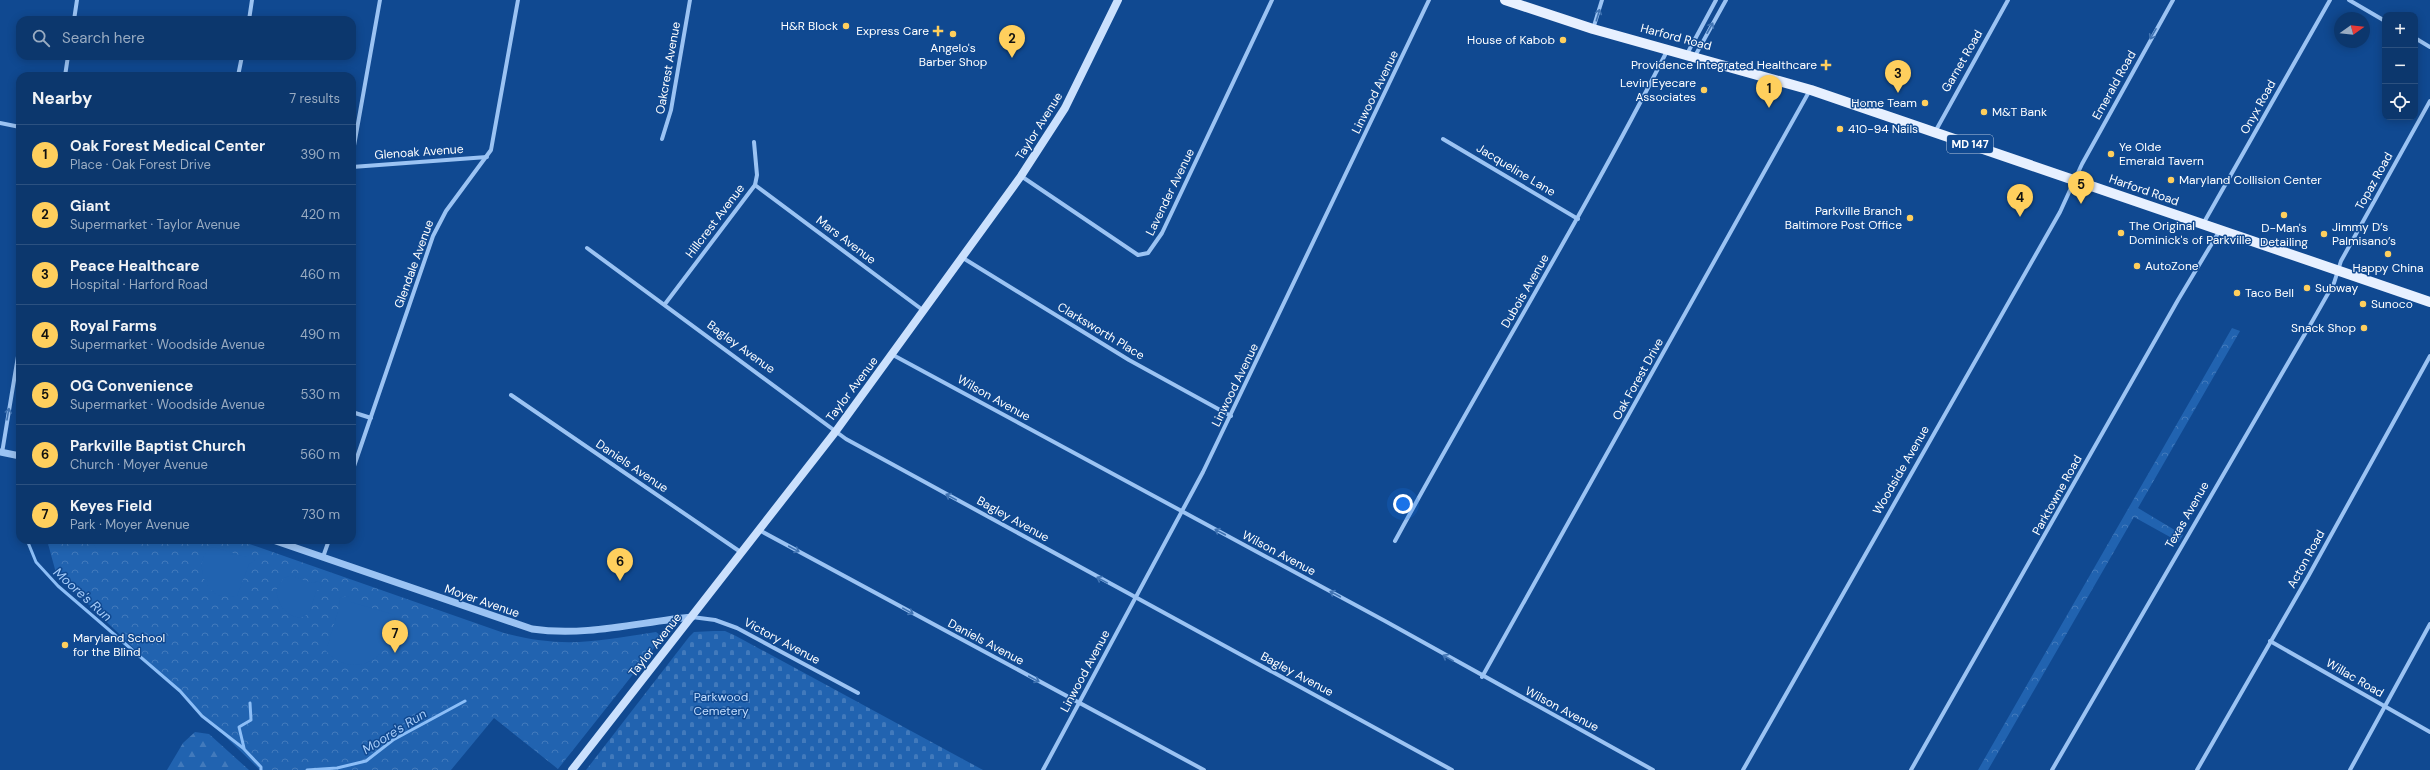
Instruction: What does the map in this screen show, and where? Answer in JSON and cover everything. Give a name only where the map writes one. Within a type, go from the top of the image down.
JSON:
[{"type":"main road","name":"Taylor Avenue","points":[[572,770],[836,431],[893,355],[1022,176],[1065,108],[1118,0]]},
{"type":"main road","name":"Harford Road","points":[[1505,0],[1593,29],[1691,55],[1811,90],[2430,302]]},
{"type":"street","points":[[75,16],[77,0]]},
{"type":"street","points":[[250,16],[252,0]]},
{"type":"street","points":[[356,135],[380,0]]},
{"type":"street","name":"Glendale Avenue","points":[[356,461],[438,226],[453,200],[491,150],[518,0]]},
{"type":"street","name":"Oakcrest Avenue","points":[[662,139],[671,110],[690,0]]},
{"type":"street","name":"Lavender Avenue","points":[[1022,176],[1138,255],[1146,255],[1151,252],[1239,73],[1272,0]]},
{"type":"street","name":"Linwood Avenue","points":[[1043,770],[1183,512],[1231,416],[1430,0]]},
{"type":"street","points":[[1593,29],[1602,0]]},
{"type":"street","points":[[1691,55],[1716,0]]},
{"type":"street","points":[[1691,55],[1726,0]]},
{"type":"street","name":"Garnet Road","points":[[1935,132],[2008,0]]},
{"type":"street","name":"Emerald Road","points":[[2074,180],[2122,89],[2173,0]]},
{"type":"street","name":"Onyx Road","points":[[2203,224],[2330,0]]},
{"type":"street","points":[[2349,0],[2382,19]]},
{"type":"street","points":[[2418,40],[2430,47]]},
{"type":"street","name":"Dubois Avenue","points":[[1394,541],[1578,219],[1626,131],[1668,49]]},
{"type":"street","points":[[66,72],[67,60]]},
{"type":"street","points":[[239,72],[241,60]]},
{"type":"street","name":"Oak Forest Drive","points":[[1482,677],[1811,90]]},
{"type":"street","name":"Topaz Road","points":[[2338,270],[2341,261],[2430,101]]},
{"type":"street","points":[[0,123],[16,126]]},
{"type":"street","name":"Jacqueline Lane","points":[[1443,139],[1578,219]]},
{"type":"street","name":"Hillcrest Avenue","points":[[665,304],[755,185],[757,175],[754,142]]},
{"type":"street","name":"Glenoak Avenue","points":[[356,167],[487,157]]},
{"type":"street","name":"Woodside Avenue","points":[[1743,770],[2060,212],[2074,180]]},
{"type":"street","name":"Mars Avenue","points":[[755,185],[924,311]]},
{"type":"street","name":"Parktowne Road","points":[[1911,770],[2178,300],[2220,230]]},
{"type":"street","name":"Bagley Avenue","points":[[588,248],[846,439],[1452,770]]},
{"type":"street","name":"Clarksworth Place","points":[[963,258],[1129,360],[1231,416]]},
{"type":"street","name":"Texas Avenue","points":[[2052,770],[2313,320],[2338,270]]},
{"type":"street","name":"Wilson Avenue","points":[[893,355],[1385,621],[1482,677],[1653,770]]},
{"type":"street","name":"Acton Road","points":[[2197,770],[2430,356]]},
{"type":"street","points":[[16,367],[1,452],[16,455]]},
{"type":"street","name":"Daniels Avenue","points":[[511,395],[742,553]]},
{"type":"street","points":[[356,413],[371,418]]},
{"type":"street","name":"Daniels Avenue","points":[[759,530],[1204,770]]},
{"type":"street","name":"Moyer Avenue","points":[[285,544],[532,629],[559,632],[585,632],[692,617]]},
{"type":"street","points":[[323,557],[328,544]]},
{"type":"street","name":"Victory Avenue","points":[[692,617],[715,620],[737,628],[858,693]]},
{"type":"street","points":[[2350,770],[2430,624]]},
{"type":"street","name":"Willac Road","points":[[2270,641],[2430,732]]},
{"type":"green space","points":[[2232,328],[2240,331],[2138,508],[2183,535],[2179,542],[2134,517],[1988,770],[1978,770]]},
{"type":"green space","points":[[48,544],[249,544],[504,633],[525,638],[545,641],[580,642],[656,632],[661,636],[661,639],[558,769],[494,718],[451,770],[260,770],[56,573]]},
{"type":"green space","points":[[93,544],[133,544],[123,550],[114,552],[97,550]]},
{"type":"green space","points":[[214,547],[245,557],[251,554],[255,561],[249,564],[237,596],[218,595],[207,585],[202,571],[202,563],[204,556]]},
{"type":"green space","points":[[290,575],[312,583],[319,581],[322,588],[316,591],[309,614],[300,618],[294,617],[286,612],[277,595],[276,590],[283,579]]},
{"type":"green space","points":[[348,596],[351,602],[395,615],[394,629],[389,642],[382,652],[372,660],[361,664],[350,664],[338,660],[326,651],[339,608],[340,598]]},
{"type":"green space","name":"Parkwood Cemetery","points":[[725,631],[736,636],[983,770],[586,770],[689,637],[694,632]]},
{"type":"green space","points":[[195,732],[209,734],[249,770],[167,770],[183,743]]},
{"type":"waterway","name":"Moore's Run","points":[[29,544],[36,562],[58,586],[180,691],[202,716],[243,748],[261,767],[261,770]]},
{"type":"waterway","name":"Moore's Run","points":[[307,770],[337,768],[366,761],[393,740],[465,701]]},
{"type":"waterway","name":"Moore's Run","points":[[244,748],[239,727],[251,720],[250,703]]},
{"type":"place","name":"H&R Block","points":[[846,26]]},
{"type":"place","name":"Express Care","points":[[938,31]]},
{"type":"place","name":"Angelo's Barber Shop","points":[[953,34]]},
{"type":"place","name":"House of Kabob","points":[[1563,40]]},
{"type":"place","name":"Giant","points":[[1012,58]]},
{"type":"place","name":"Providence Integrated Healthcare","points":[[1826,65]]},
{"type":"place","name":"Levin Eyecare Associates","points":[[1704,90]]},
{"type":"place","name":"Peace Healthcare","points":[[1898,93]]},
{"type":"place","name":"Home Team","points":[[1925,103]]},
{"type":"place","name":"Oak Forest Medical Center","points":[[1769,108]]},
{"type":"place","name":"M&T Bank","points":[[1984,112]]},
{"type":"place","name":"410-94 Nails","points":[[1840,129]]},
{"type":"place","name":"Ye Olde Emerald Tavern","points":[[2111,154]]},
{"type":"place","name":"Maryland Collision Center","points":[[2171,180]]},
{"type":"place","name":"OG Convenience","points":[[2081,204]]},
{"type":"place","name":"D-Man's Detailing","points":[[2284,215]]},
{"type":"place","name":"Royal Farms","points":[[2020,217]]},
{"type":"place","name":"Parkville Branch Baltimore Post Office","points":[[1910,218]]},
{"type":"place","name":"The Original Dominick's of Parkville","points":[[2121,233]]},
{"type":"place","name":"Jimmy D’s Palmisano’s","points":[[2324,234]]},
{"type":"place","name":"Happy China","points":[[2388,254]]},
{"type":"place","name":"AutoZone","points":[[2137,266]]},
{"type":"place","name":"Subway","points":[[2307,288]]},
{"type":"place","name":"Taco Bell","points":[[2237,293]]},
{"type":"place","name":"Sunoco","points":[[2363,304]]},
{"type":"place","name":"Snack Shop","points":[[2364,328]]},
{"type":"place","name":"Parkville Baptist Church","points":[[620,581]]},
{"type":"place","name":"Maryland School for the Blind","points":[[65,645]]},
{"type":"place","name":"Keyes Field","points":[[395,653]]}]
